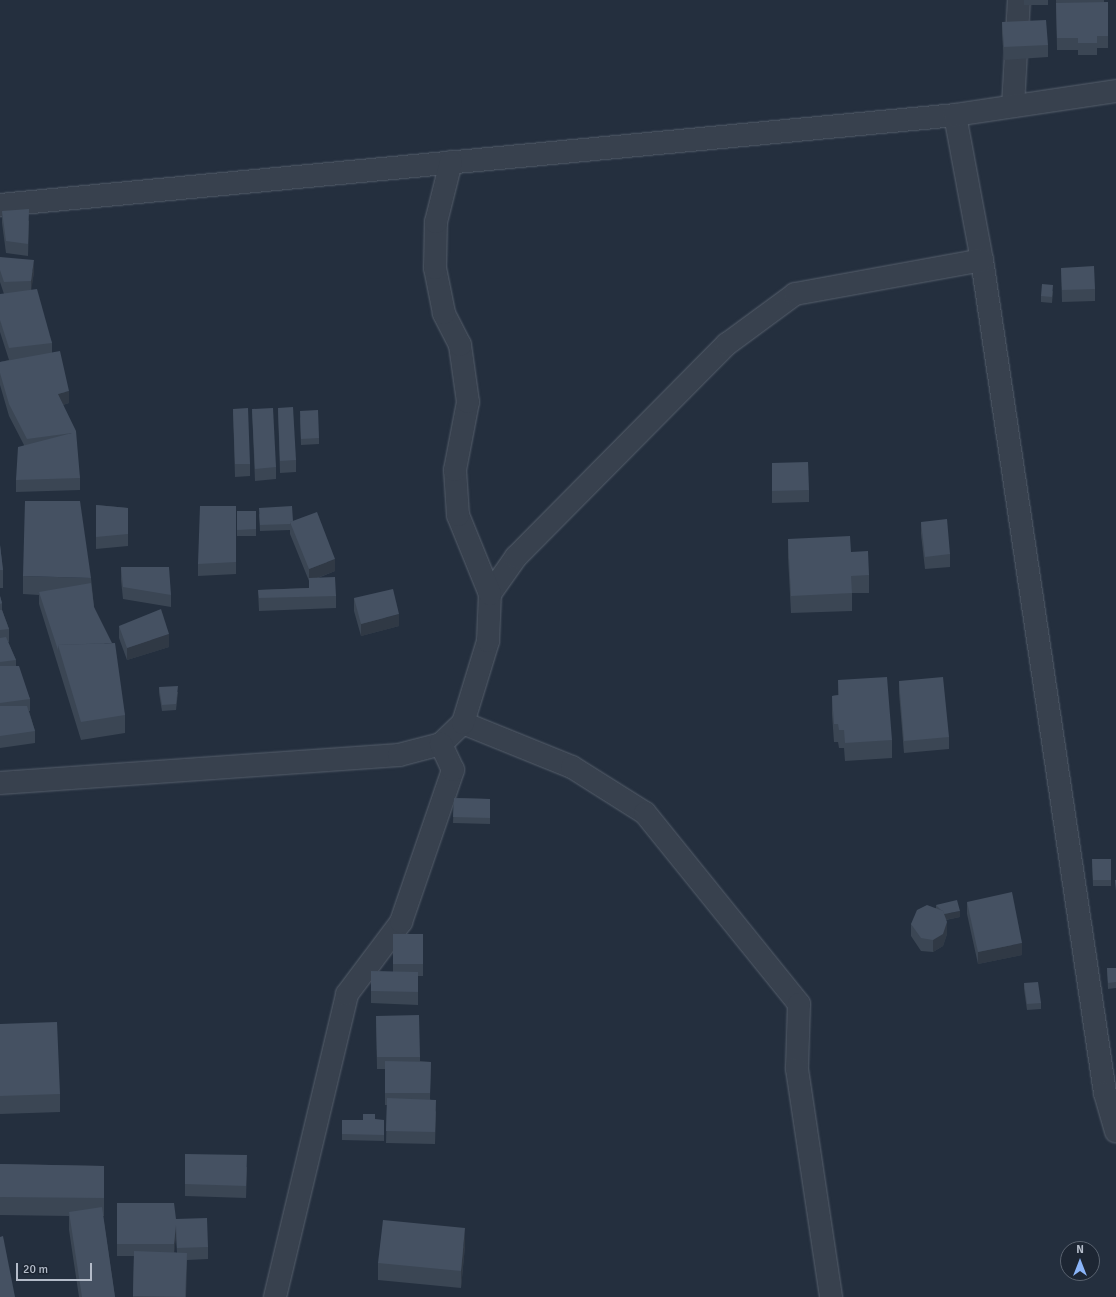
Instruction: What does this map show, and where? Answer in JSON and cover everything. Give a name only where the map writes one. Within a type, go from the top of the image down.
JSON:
[{"type":"street","points":[[1013,106],[1019,0]]},
{"type":"street","points":[[0,205],[955,115],[1116,91]]},
{"type":"street","points":[[955,115],[982,260],[1104,1086],[1116,1131]]},
{"type":"street","points":[[0,783],[399,755],[441,744],[463,723],[488,641],[490,594],[458,515],[455,470],[468,402],[460,345],[444,313],[435,268],[436,222],[451,162]]},
{"type":"street","points":[[490,594],[516,557],[727,344],[795,294],[982,260]]},
{"type":"street","points":[[463,723],[572,767],[645,813],[799,1004],[797,1069],[831,1297]]},
{"type":"street","points":[[275,1297],[347,994],[401,922],[453,770],[441,744]]},
{"type":"building","points":[[1108,2],[1108,36],[1097,36],[1097,43],[1078,43],[1078,38],[1057,38],[1056,3]]},
{"type":"building","points":[[1046,20],[1048,45],[1004,47],[1002,22]]},
{"type":"building","points":[[29,209],[28,244],[6,241],[2,211]]},
{"type":"building","points":[[0,257],[34,260],[31,281],[4,282],[0,270]]},
{"type":"building","points":[[1094,266],[1095,289],[1062,290],[1061,268]]},
{"type":"building","points":[[1042,284],[1053,285],[1052,297],[1041,296]]},
{"type":"building","points":[[37,289],[52,343],[9,348],[0,320],[0,294]]},
{"type":"building","points":[[60,351],[69,391],[58,394],[76,431],[80,478],[16,480],[18,447],[72,433],[27,439],[9,404],[0,373],[0,362]]},
{"type":"building","points":[[293,407],[296,460],[280,461],[278,408]]},
{"type":"building","points":[[248,408],[250,464],[235,464],[233,409]]},
{"type":"building","points":[[273,408],[276,467],[255,469],[252,409]]},
{"type":"building","points":[[318,410],[319,438],[301,439],[300,411]]},
{"type":"building","points":[[808,462],[809,490],[772,491],[772,463]]},
{"type":"building","points":[[25,501],[80,501],[91,578],[23,576]]},
{"type":"building","points":[[96,505],[128,508],[128,534],[96,537]]},
{"type":"building","points":[[200,506],[236,506],[236,562],[198,564]]},
{"type":"building","points":[[292,506],[293,521],[290,522],[290,524],[260,525],[259,508]]},
{"type":"building","points":[[237,511],[256,511],[256,529],[237,530]]},
{"type":"building","points":[[317,512],[335,559],[309,569],[290,522]]},
{"type":"building","points":[[947,519],[950,554],[925,557],[921,522]]},
{"type":"building","points":[[850,536],[851,552],[868,551],[869,575],[851,576],[852,593],[791,596],[788,539]]},
{"type":"building","points":[[0,545],[3,570],[0,570]]},
{"type":"building","points":[[121,567],[169,567],[171,595],[123,587]]},
{"type":"building","points":[[335,577],[336,596],[259,598],[258,590],[309,588],[309,578]]},
{"type":"building","points":[[91,583],[94,607],[112,643],[58,645],[58,650],[39,592]]},
{"type":"building","points":[[393,589],[399,614],[361,624],[354,598]]},
{"type":"building","points":[[161,609],[169,634],[127,648],[119,626]]},
{"type":"building","points":[[0,610],[2,610],[9,629],[0,630]]},
{"type":"building","points":[[6,637],[16,660],[0,662],[0,638]]},
{"type":"building","points":[[115,643],[125,715],[81,722],[58,645]]},
{"type":"building","points":[[0,666],[19,666],[30,699],[0,703]]},
{"type":"building","points":[[887,677],[892,740],[845,743],[844,730],[839,730],[838,724],[834,724],[832,696],[839,695],[838,680]]},
{"type":"building","points":[[943,677],[949,737],[904,741],[899,681]]},
{"type":"building","points":[[178,686],[176,704],[162,705],[159,687]]},
{"type":"building","points":[[0,706],[27,706],[35,731],[0,736]]},
{"type":"building","points":[[454,798],[490,799],[490,818],[453,817]]},
{"type":"building","points":[[1092,859],[1111,859],[1111,880],[1093,880]]},
{"type":"building","points":[[1012,892],[1022,943],[978,952],[967,902]]},
{"type":"building","points":[[957,900],[960,911],[944,914],[943,911],[936,905]]},
{"type":"building","points":[[927,905],[943,911],[947,922],[943,934],[933,940],[921,938],[911,924],[917,910]]},
{"type":"building","points":[[393,934],[423,934],[423,964],[393,964]]},
{"type":"building","points":[[1107,968],[1116,968],[1116,982],[1108,983]]},
{"type":"building","points":[[371,971],[418,972],[418,992],[371,991]]},
{"type":"building","points":[[1038,982],[1041,1003],[1027,1004],[1024,983]]},
{"type":"building","points":[[419,1015],[420,1057],[377,1057],[376,1016]]},
{"type":"building","points":[[57,1022],[60,1094],[0,1096],[0,1024]]},
{"type":"building","points":[[385,1061],[431,1062],[430,1093],[385,1093]]},
{"type":"building","points":[[387,1098],[436,1100],[435,1132],[386,1131]]},
{"type":"building","points":[[363,1114],[375,1114],[375,1119],[384,1120],[384,1135],[342,1134],[342,1120],[363,1120]]},
{"type":"building","points":[[185,1154],[247,1155],[246,1186],[185,1184]]},
{"type":"building","points":[[0,1164],[104,1166],[104,1198],[0,1197]]},
{"type":"building","points":[[117,1203],[174,1203],[176,1219],[207,1218],[208,1247],[177,1248],[176,1225],[174,1244],[117,1244]]},
{"type":"building","points":[[102,1207],[115,1297],[82,1297],[69,1212]]},
{"type":"building","points":[[383,1220],[465,1228],[461,1271],[378,1263]]},
{"type":"building","points":[[3,1236],[15,1297],[0,1297],[0,1237]]},
{"type":"building","points":[[134,1251],[187,1253],[185,1297],[133,1296]]}]
